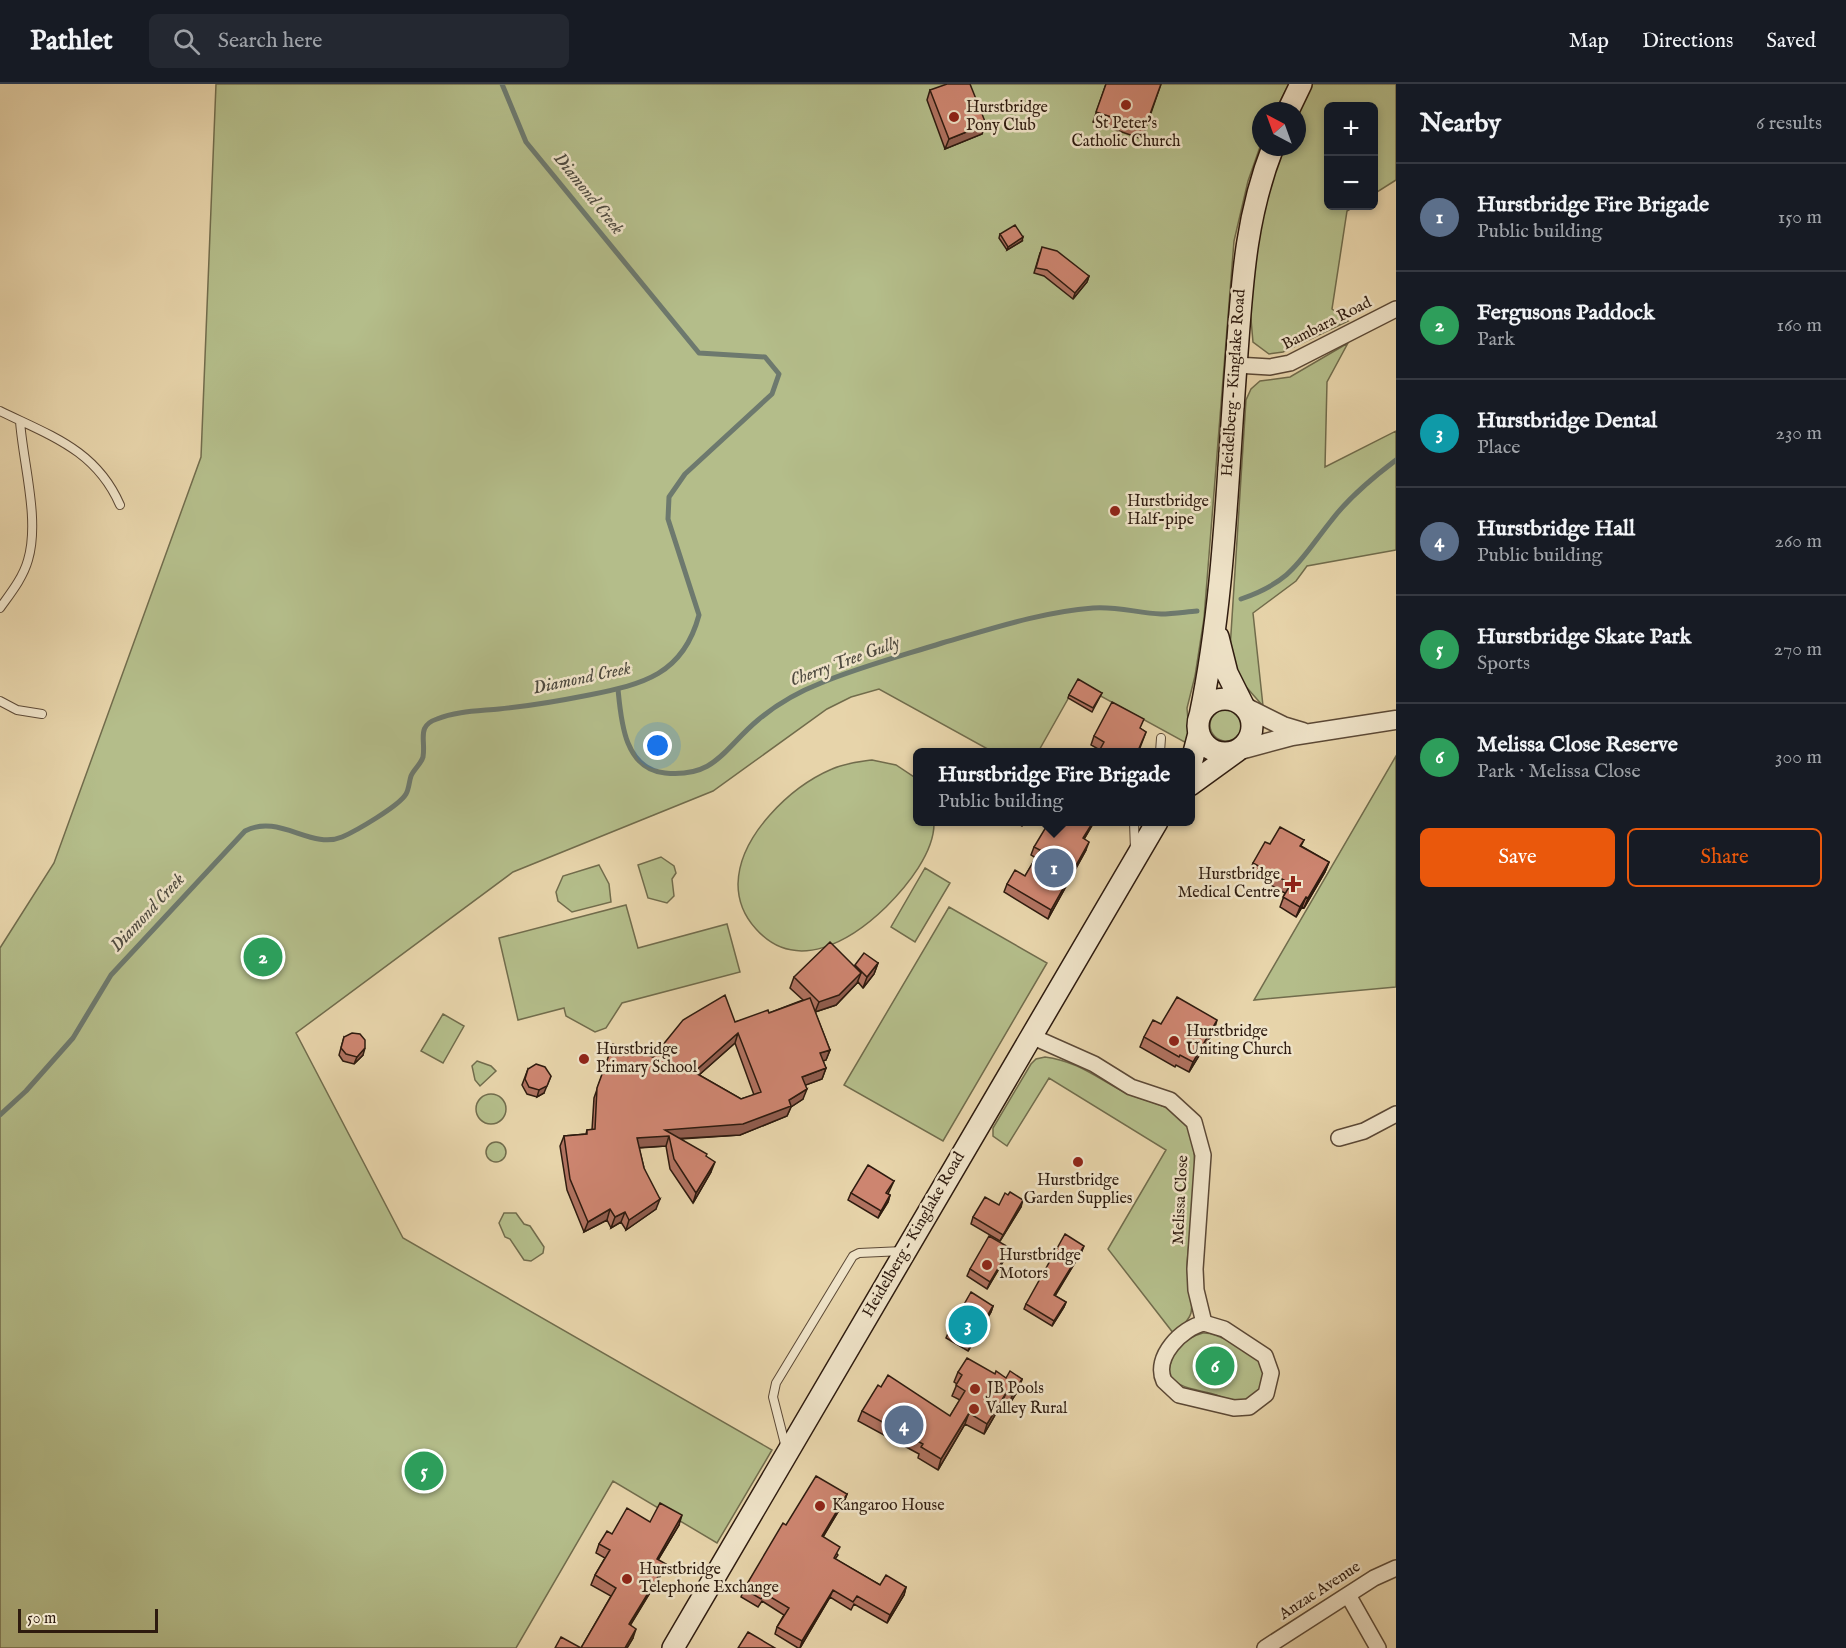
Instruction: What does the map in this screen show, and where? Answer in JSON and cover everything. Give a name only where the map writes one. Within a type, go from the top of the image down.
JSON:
[{"type":"main road","points":[[1292,102],[1301,84]]},
{"type":"main road","name":"Heidelberg – Kinglake Road","points":[[1195,748],[1216,622],[1243,264],[1250,219],[1270,156]]},
{"type":"main road","name":"Heidelberg – Kinglake Road","points":[[1216,622],[1222,659],[1244,706]]},
{"type":"main road","points":[[1195,782],[1238,751],[1246,745],[1253,731],[1250,714],[1244,706],[1227,698],[1218,699],[1204,708],[1199,724],[1201,740],[1213,751],[1229,754],[1238,751]]},
{"type":"main road","name":"Heidelberg – Kinglake Road","points":[[672,1648],[1154,826]]},
{"type":"street","name":"Bambara Road","points":[[1236,365],[1270,367],[1290,363],[1396,309]]},
{"type":"street","points":[[1244,706],[1283,726],[1311,733]]},
{"type":"street","points":[[1238,751],[1311,733],[1396,720]]},
{"type":"street","name":"Melissa Close","points":[[1031,1036],[1094,1064],[1131,1087],[1170,1100],[1194,1122],[1203,1155],[1195,1279],[1204,1323]]},
{"type":"street","points":[[1339,1138],[1364,1131],[1396,1114]]},
{"type":"street","points":[[1204,1323],[1224,1329],[1265,1356],[1270,1367],[1271,1379],[1266,1394],[1255,1404],[1233,1408],[1179,1395],[1164,1381],[1162,1362],[1169,1349],[1187,1331],[1204,1323]]},
{"type":"street","name":"Anzac Avenue","points":[[1265,1648],[1374,1578],[1396,1568]]},
{"type":"street","points":[[1348,1595],[1378,1648]]},
{"type":"lane","points":[[0,411],[86,456],[110,481],[120,505]]},
{"type":"lane","points":[[0,608],[28,561],[31,542],[30,498],[22,457],[20,421]]},
{"type":"lane","points":[[0,701],[17,710],[42,714]]},
{"type":"lane","points":[[1160,748],[1161,738]]},
{"type":"lane","points":[[1134,826],[1136,855]]},
{"type":"lane","points":[[787,1453],[773,1397],[777,1383],[853,1256],[859,1253],[905,1251]]},
{"type":"green space","points":[[216,84],[1289,84],[1280,102],[1252,102],[1252,156],[1257,156],[1248,181],[1234,241],[1204,618],[1195,676],[1187,708],[1190,745],[1077,683],[1040,748],[986,748],[879,689],[851,697],[827,709],[713,791],[513,872],[296,1033],[403,1238],[772,1450],[717,1543],[613,1481],[516,1648],[0,1648],[0,948],[54,863],[201,457]]},
{"type":"green space","points":[[1311,84],[1396,84],[1396,180],[1378,191],[1378,102],[1324,102],[1324,210],[1349,210],[1332,309],[1348,321],[1283,352],[1269,354],[1253,342],[1250,308],[1260,219],[1279,156],[1306,156],[1306,102],[1302,102]]},
{"type":"green space","points":[[1348,343],[1327,382],[1325,467],[1396,431],[1396,550],[1307,566],[1296,581],[1253,613],[1263,706],[1241,681],[1230,649],[1246,400],[1251,389],[1260,381],[1290,377]]},
{"type":"green space","points":[[1226,709],[1237,714],[1242,725],[1237,736],[1226,741],[1215,736],[1210,725],[1215,714]]},
{"type":"green space","points":[[1396,756],[1396,987],[1254,1000]]},
{"type":"green space","points":[[872,760],[896,765],[913,776],[913,826],[934,826],[930,845],[911,879],[886,907],[857,931],[823,948],[805,951],[788,949],[772,942],[756,929],[745,914],[738,884],[747,848],[770,815],[800,788],[816,777],[852,763]]},
{"type":"green space","points":[[661,857],[674,866],[676,873],[672,879],[674,896],[667,903],[648,898],[638,865]]},
{"type":"green space","points":[[599,865],[609,884],[611,902],[572,912],[558,901],[556,892],[563,876]]},
{"type":"green space","points":[[925,868],[950,883],[915,942],[891,927]]},
{"type":"green space","points":[[626,905],[638,948],[727,924],[740,972],[622,1003],[606,1028],[595,1032],[566,1016],[564,1008],[518,1020],[499,938]]},
{"type":"green space","points":[[949,907],[1047,963],[943,1141],[844,1085]]},
{"type":"green space","points":[[443,1014],[464,1026],[443,1063],[421,1051]]},
{"type":"green space","points":[[1045,1057],[1077,1066],[1124,1092],[1159,1104],[1181,1118],[1187,1126],[1192,1139],[1195,1174],[1187,1267],[1192,1308],[1188,1319],[1174,1334],[1108,1249],[1166,1150],[1049,1078],[1007,1146],[993,1136],[993,1128],[1031,1064],[1036,1059]]},
{"type":"green space","points":[[477,1061],[491,1066],[496,1071],[480,1086],[475,1080],[472,1066]]},
{"type":"green space","points":[[491,1094],[502,1098],[506,1109],[502,1120],[491,1124],[480,1120],[476,1109],[480,1098]]},
{"type":"green space","points":[[496,1142],[503,1145],[506,1152],[503,1159],[496,1162],[489,1159],[486,1152],[489,1145]]},
{"type":"green space","points":[[504,1213],[516,1213],[524,1224],[530,1226],[544,1247],[543,1253],[531,1261],[524,1260],[510,1239],[505,1237],[499,1223]]},
{"type":"green space","points":[[1203,1333],[1233,1343],[1260,1362],[1264,1376],[1260,1389],[1255,1394],[1235,1401],[1185,1387],[1169,1378],[1173,1356],[1177,1350],[1189,1339]]},
{"type":"building","name":"Hurstbridge Pony Club","points":[[947,84],[970,84],[986,124],[949,139],[930,90]]},
{"type":"building","name":"St Peter's Catholic Church","points":[[1106,84],[1161,84],[1145,128],[1096,112]]},
{"type":"building","points":[[1015,225],[1023,237],[1008,247],[1000,234]]},
{"type":"building","points":[[1042,247],[1057,251],[1089,276],[1075,293],[1047,270],[1036,268]]},
{"type":"building","points":[[1078,679],[1102,693],[1093,708],[1069,695]]},
{"type":"building","points":[[1112,702],[1144,719],[1140,728],[1146,732],[1139,748],[1101,748],[1104,742],[1094,736]]},
{"type":"building","points":[[1047,826],[1090,826],[1083,838],[1089,842],[1051,910],[1007,884],[1015,870],[1025,876],[1040,850],[1034,847]]},
{"type":"building","name":"Hurstbridge Medical Centre","points":[[1280,827],[1304,840],[1300,846],[1329,862],[1308,898],[1306,897],[1300,907],[1283,897],[1291,884],[1253,863],[1265,842],[1270,844]]},
{"type":"building","points":[[830,942],[861,973],[839,995],[819,1002],[794,977]]},
{"type":"building","points":[[864,953],[878,963],[867,977],[855,965]]},
{"type":"building","points":[[725,995],[735,1022],[810,998],[830,1050],[820,1053],[826,1068],[802,1077],[807,1089],[789,1100],[791,1106],[743,1124],[665,1130],[707,1154],[706,1156],[715,1162],[696,1193],[674,1159],[669,1136],[637,1138],[644,1168],[660,1199],[629,1220],[625,1212],[615,1217],[610,1209],[588,1222],[570,1179],[564,1136],[587,1134],[587,1130],[595,1129],[597,1088],[613,1044],[635,1054],[636,1051],[653,1057],[683,1020]],"holes":[[[738,1033],[761,1092],[741,1099],[694,1072]]]},
{"type":"building","name":"Hurstbridge Uniting Church","points":[[1177,997],[1217,1020],[1193,1062],[1180,1055],[1179,1057],[1144,1037],[1153,1020],[1161,1024]]},
{"type":"building","points":[[352,1033],[360,1034],[365,1040],[365,1048],[357,1057],[346,1054],[341,1048],[344,1037]]},
{"type":"building","points":[[536,1064],[545,1067],[551,1076],[547,1086],[539,1090],[529,1087],[525,1079],[528,1069]]},
{"type":"building","points":[[868,1165],[894,1181],[886,1193],[890,1195],[881,1211],[851,1193]]},
{"type":"building","points":[[1010,1192],[1023,1200],[1003,1235],[973,1217],[985,1197],[999,1205],[1005,1193],[1008,1195]]},
{"type":"building","points":[[1065,1234],[1084,1246],[1054,1295],[1066,1302],[1054,1321],[1026,1304]]},
{"type":"building","name":"Hurstbridge Motors","points":[[989,1236],[1010,1248],[990,1282],[970,1269]]},
{"type":"building","points":[[971,1292],[993,1306],[971,1344],[949,1331]]},
{"type":"building","points":[[967,1358],[995,1374],[996,1371],[1006,1378],[1010,1371],[1022,1379],[1012,1396],[1006,1393],[987,1424],[969,1413],[941,1459],[921,1447],[923,1444],[862,1411],[878,1385],[881,1387],[888,1375],[950,1416],[965,1391],[956,1385],[962,1375],[958,1372]]},
{"type":"building","points":[[816,1476],[847,1494],[822,1536],[840,1547],[834,1558],[880,1585],[886,1575],[906,1587],[890,1615],[857,1596],[853,1602],[833,1590],[802,1641],[777,1627],[789,1608],[764,1593],[761,1599],[744,1589],[783,1523],[786,1525]]},
{"type":"building","points":[[660,1503],[682,1515],[657,1559],[666,1564],[629,1624],[636,1629],[625,1648],[581,1648],[616,1588],[595,1575],[610,1550],[599,1544],[607,1531],[612,1534],[627,1508],[650,1522]]},
{"type":"building","points":[[748,1632],[775,1648],[738,1648]]},
{"type":"building","points":[[561,1637],[581,1648],[555,1648]]},
{"type":"waterway","name":"Diamond Creek","points":[[0,1115],[26,1091],[73,1038],[111,975],[245,831],[270,826],[319,839],[330,840],[342,837],[367,824],[406,794],[411,776],[423,757],[423,734],[430,722],[460,713],[511,708],[589,695],[643,681],[671,664],[683,651],[692,635],[699,615],[668,519],[669,497],[685,474],[772,394],[779,374],[765,357],[699,353],[526,142],[502,84]]},
{"type":"waterway","name":"Cherry Tree Gully","points":[[1241,599],[1284,577],[1302,559],[1345,504],[1396,460]]},
{"type":"waterway","name":"Cherry Tree Gully","points":[[618,689],[623,728],[633,753],[651,770],[682,773],[708,766],[758,720],[804,690],[881,662],[1054,613],[1093,608],[1161,614],[1197,611]]},
{"type":"place","name":"St Peter's Catholic Church","points":[[1126,105]]},
{"type":"place","name":"Hurstbridge Pony Club","points":[[954,117]]},
{"type":"place","name":"Hurstbridge Half-pipe","points":[[1115,511]]},
{"type":"place","name":"Hurstbridge Fire Brigade","points":[[1054,868]]},
{"type":"place","name":"Hurstbridge Medical Centre","points":[[1293,884]]},
{"type":"place","name":"Fergusons Paddock","points":[[263,957]]},
{"type":"place","name":"Hurstbridge Uniting Church","points":[[1174,1041]]},
{"type":"place","name":"Hurstbridge Primary School","points":[[584,1059]]},
{"type":"place","name":"Hurstbridge Garden Supplies","points":[[1078,1162]]},
{"type":"place","name":"Hurstbridge Motors","points":[[987,1265]]},
{"type":"place","name":"Hurstbridge Dental","points":[[968,1325]]},
{"type":"place","name":"Melissa Close Reserve","points":[[1215,1366]]},
{"type":"place","name":"JB Pools","points":[[975,1389]]},
{"type":"place","name":"Valley Rural","points":[[974,1409]]},
{"type":"place","name":"Hurstbridge Hall","points":[[904,1425]]},
{"type":"place","name":"Hurstbridge Skate Park","points":[[424,1471]]},
{"type":"place","name":"Kangaroo House","points":[[820,1506]]},
{"type":"place","name":"Hurstbridge Telephone Exchange","points":[[627,1579]]}]
